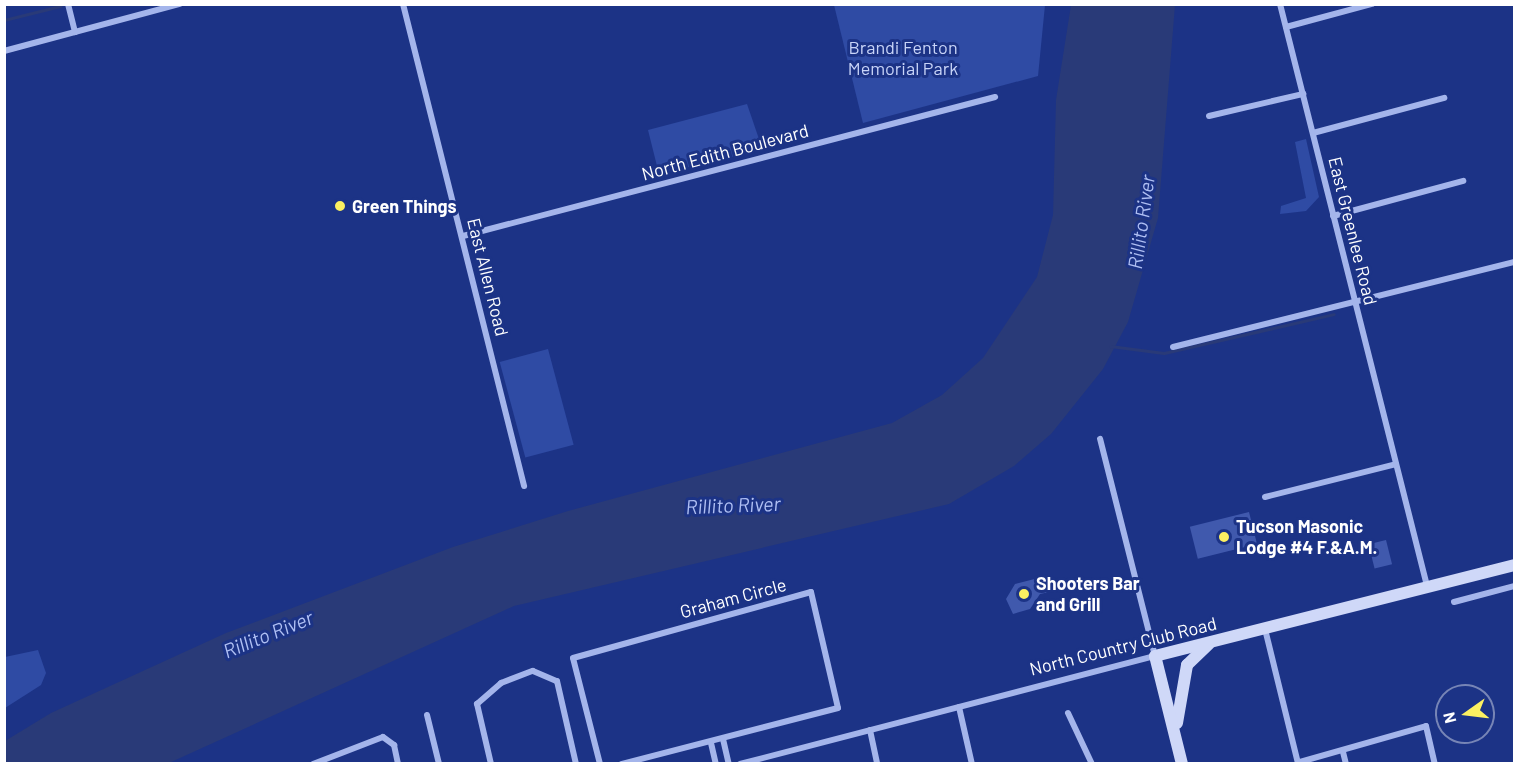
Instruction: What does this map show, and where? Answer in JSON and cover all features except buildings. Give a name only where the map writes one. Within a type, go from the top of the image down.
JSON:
[{"type":"main road","name":"North Country Club Road","points":[[1155,656],[1515,565]]},
{"type":"main road","points":[[1176,737],[1187,665],[1211,642]]},
{"type":"main road","points":[[1155,656],[1182,764]]},
{"type":"street","points":[[68,4],[75,32]]},
{"type":"street","points":[[4,51],[180,4]]},
{"type":"street","name":"East Allen Road","points":[[403,4],[524,486]]},
{"type":"street","name":"East Greenlee Road","points":[[1280,4],[1427,586]]},
{"type":"street","points":[[1286,27],[1372,4]]},
{"type":"street","points":[[1209,116],[1303,94]]},
{"type":"street","name":"North Edith Boulevard","points":[[463,236],[995,97]]},
{"type":"street","points":[[1312,133],[1443,98]]},
{"type":"street","points":[[1334,216],[1463,181]]},
{"type":"street","points":[[1173,347],[1515,262]]},
{"type":"street","points":[[1100,439],[1155,656]]},
{"type":"street","points":[[1265,497],[1396,464]]},
{"type":"street","points":[[1454,602],[1515,586]]},
{"type":"street","name":"Graham Circle","points":[[600,764],[573,658],[811,592],[838,708],[711,743],[621,764]]},
{"type":"street","points":[[1265,628],[1299,763],[1343,752],[1355,744],[1426,726],[1436,764]]},
{"type":"street","name":"North Country Club Road","points":[[740,764],[1155,656]]},
{"type":"street","points":[[491,764],[477,704],[501,683],[533,671],[556,681],[576,764]]},
{"type":"street","points":[[959,707],[972,764]]},
{"type":"street","points":[[1068,712],[1092,764]]},
{"type":"street","points":[[427,715],[439,764]]},
{"type":"street","points":[[870,730],[880,754],[878,764]]},
{"type":"street","points":[[313,764],[383,737],[394,745],[398,764]]},
{"type":"street","points":[[723,739],[729,764]]},
{"type":"street","points":[[711,743],[716,764]]},
{"type":"street","points":[[1343,752],[1346,764]]},
{"type":"green space","name":"Brandi Fenton Memorial Park","points":[[834,5],[1045,5],[1038,76],[863,123]]},
{"type":"green space","points":[[747,104],[760,142],[754,152],[659,174],[648,130]]},
{"type":"green space","points":[[1306,139],[1319,197],[1306,211],[1280,214],[1281,206],[1306,198],[1295,142]]},
{"type":"green space","points":[[548,349],[574,445],[525,458],[500,362]]},
{"type":"green space","points":[[38,650],[46,673],[41,685],[5,708],[5,657]]},
{"type":"water","name":"Rillito River","points":[[1071,5],[1175,5],[1158,218],[1128,322],[1103,369],[1051,434],[1014,466],[949,504],[514,606],[169,763],[5,763],[5,741],[51,713],[226,633],[453,547],[568,511],[892,423],[942,395],[983,358],[1037,277],[1053,215],[1056,100]]},
{"type":"waterway","points":[[4,20],[60,6]]},
{"type":"waterway","points":[[1110,346],[1164,353],[1334,314]]},
{"type":"place","name":"Green Things","points":[[340,206]]},
{"type":"place","name":"Tucson Masonic Lodge #4 F.&A.M.","points":[[1224,537]]},
{"type":"place","name":"Shooters Bar and Grill","points":[[1024,594]]}]
